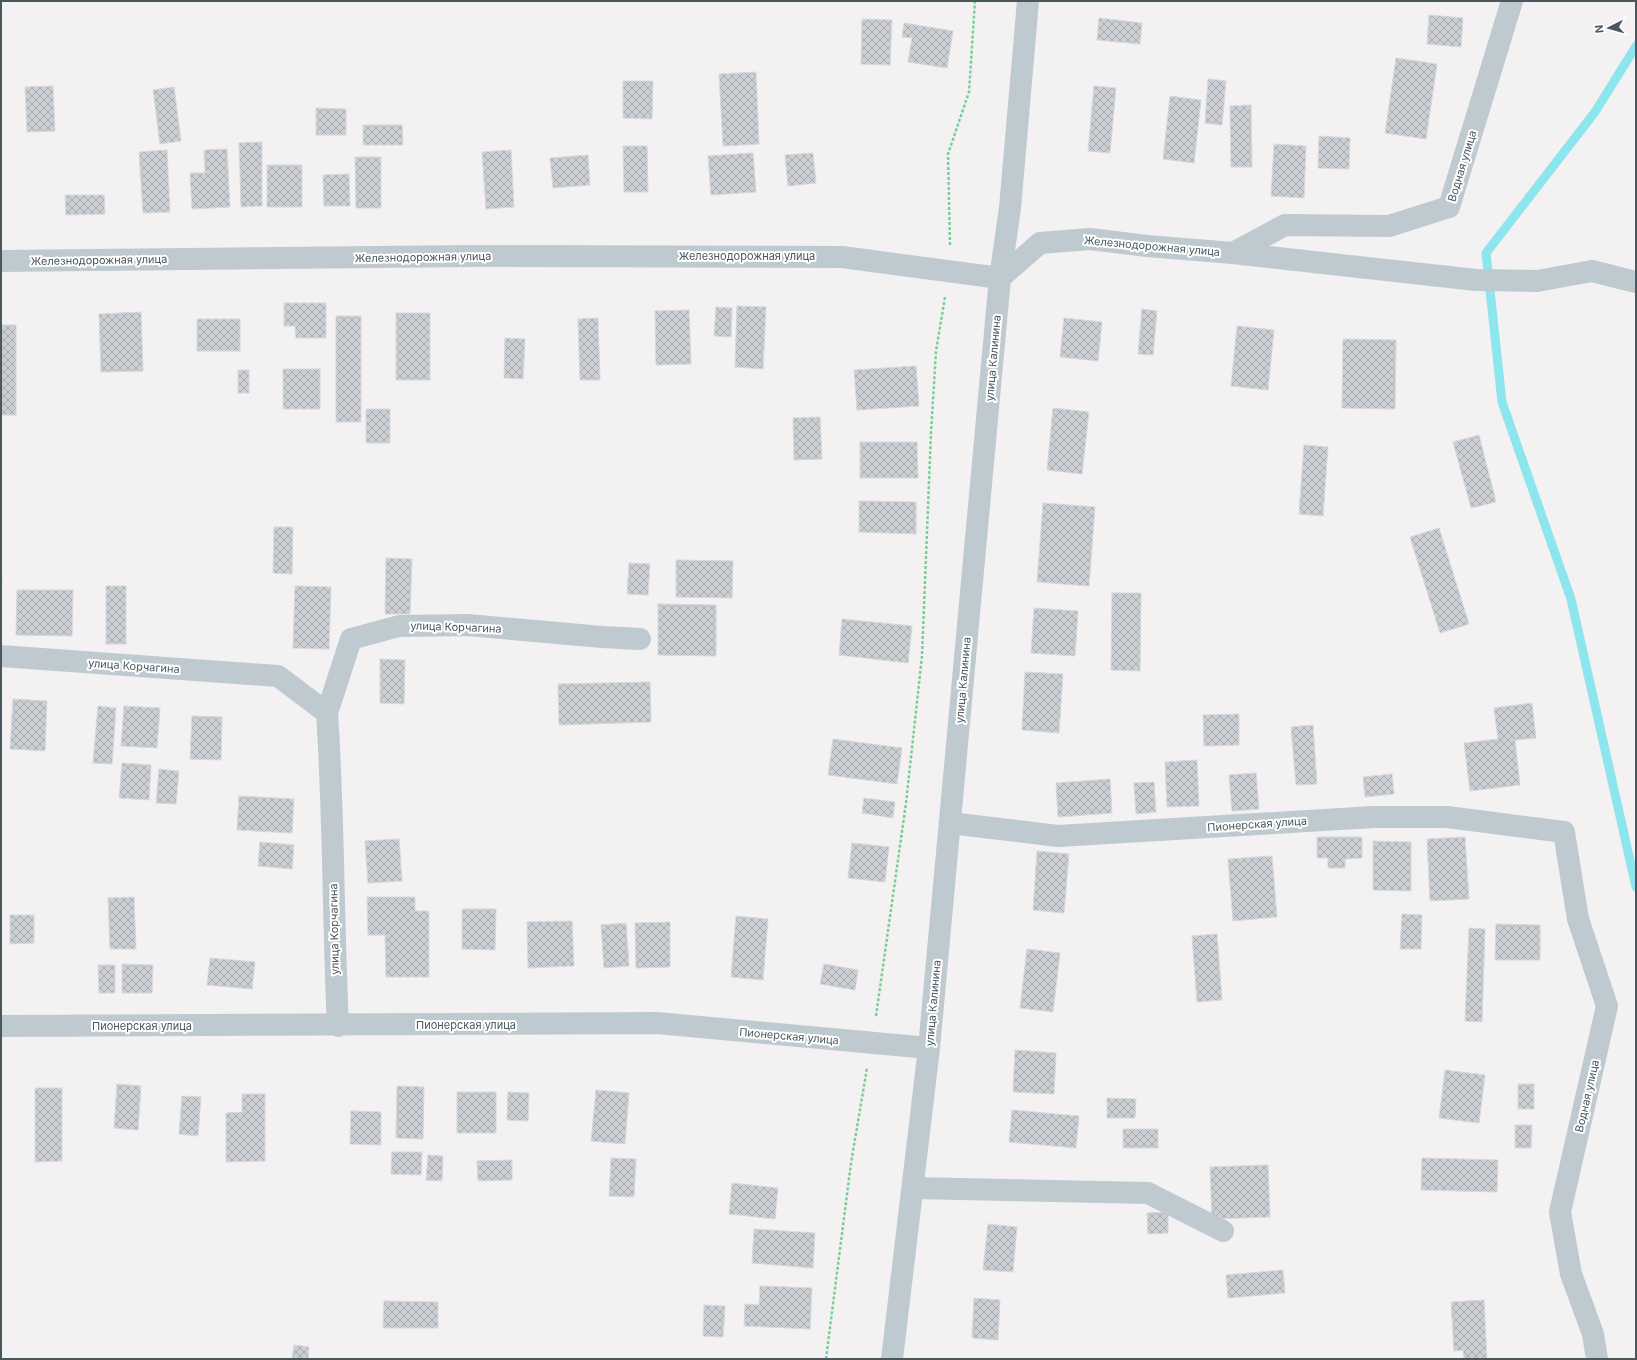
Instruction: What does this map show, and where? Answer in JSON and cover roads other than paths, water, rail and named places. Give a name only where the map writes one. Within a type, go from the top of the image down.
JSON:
[{"type":"street","name":"улица Калинина","points":[[892,1359],[929,1048],[1000,278],[1010,208],[1028,1]]},
{"type":"street","name":"Водная улица","points":[[1233,253],[1285,225],[1389,226],[1449,207],[1512,1]]},
{"type":"street","name":"Железнодорожная улица","points":[[1,261],[465,256],[797,256],[842,257],[1000,278],[1040,243],[1090,239],[1476,280],[1537,282],[1592,271],[1636,282]]},
{"type":"street","name":"улица Корчагина","points":[[338,1026],[334,955],[331,766],[327,713],[351,639],[399,626],[468,625],[640,639]]},
{"type":"street","name":"улица Корчагина","points":[[1,656],[278,676],[327,713]]},
{"type":"street","name":"Пионерская улица","points":[[950,823],[1058,836],[1374,817],[1447,816],[1564,832]]},
{"type":"street","name":"Водная улица","points":[[1564,832],[1578,919],[1607,1006],[1560,1212],[1571,1274],[1594,1334],[1597,1359]]},
{"type":"street","name":"Пионерская улица","points":[[1,1026],[338,1026],[657,1023],[929,1048]]},
{"type":"street","points":[[913,1188],[1148,1194],[1222,1231]]},
{"type":"waterway","points":[[1636,46],[1595,112],[1486,253],[1502,402],[1571,599],[1636,887]]}]
